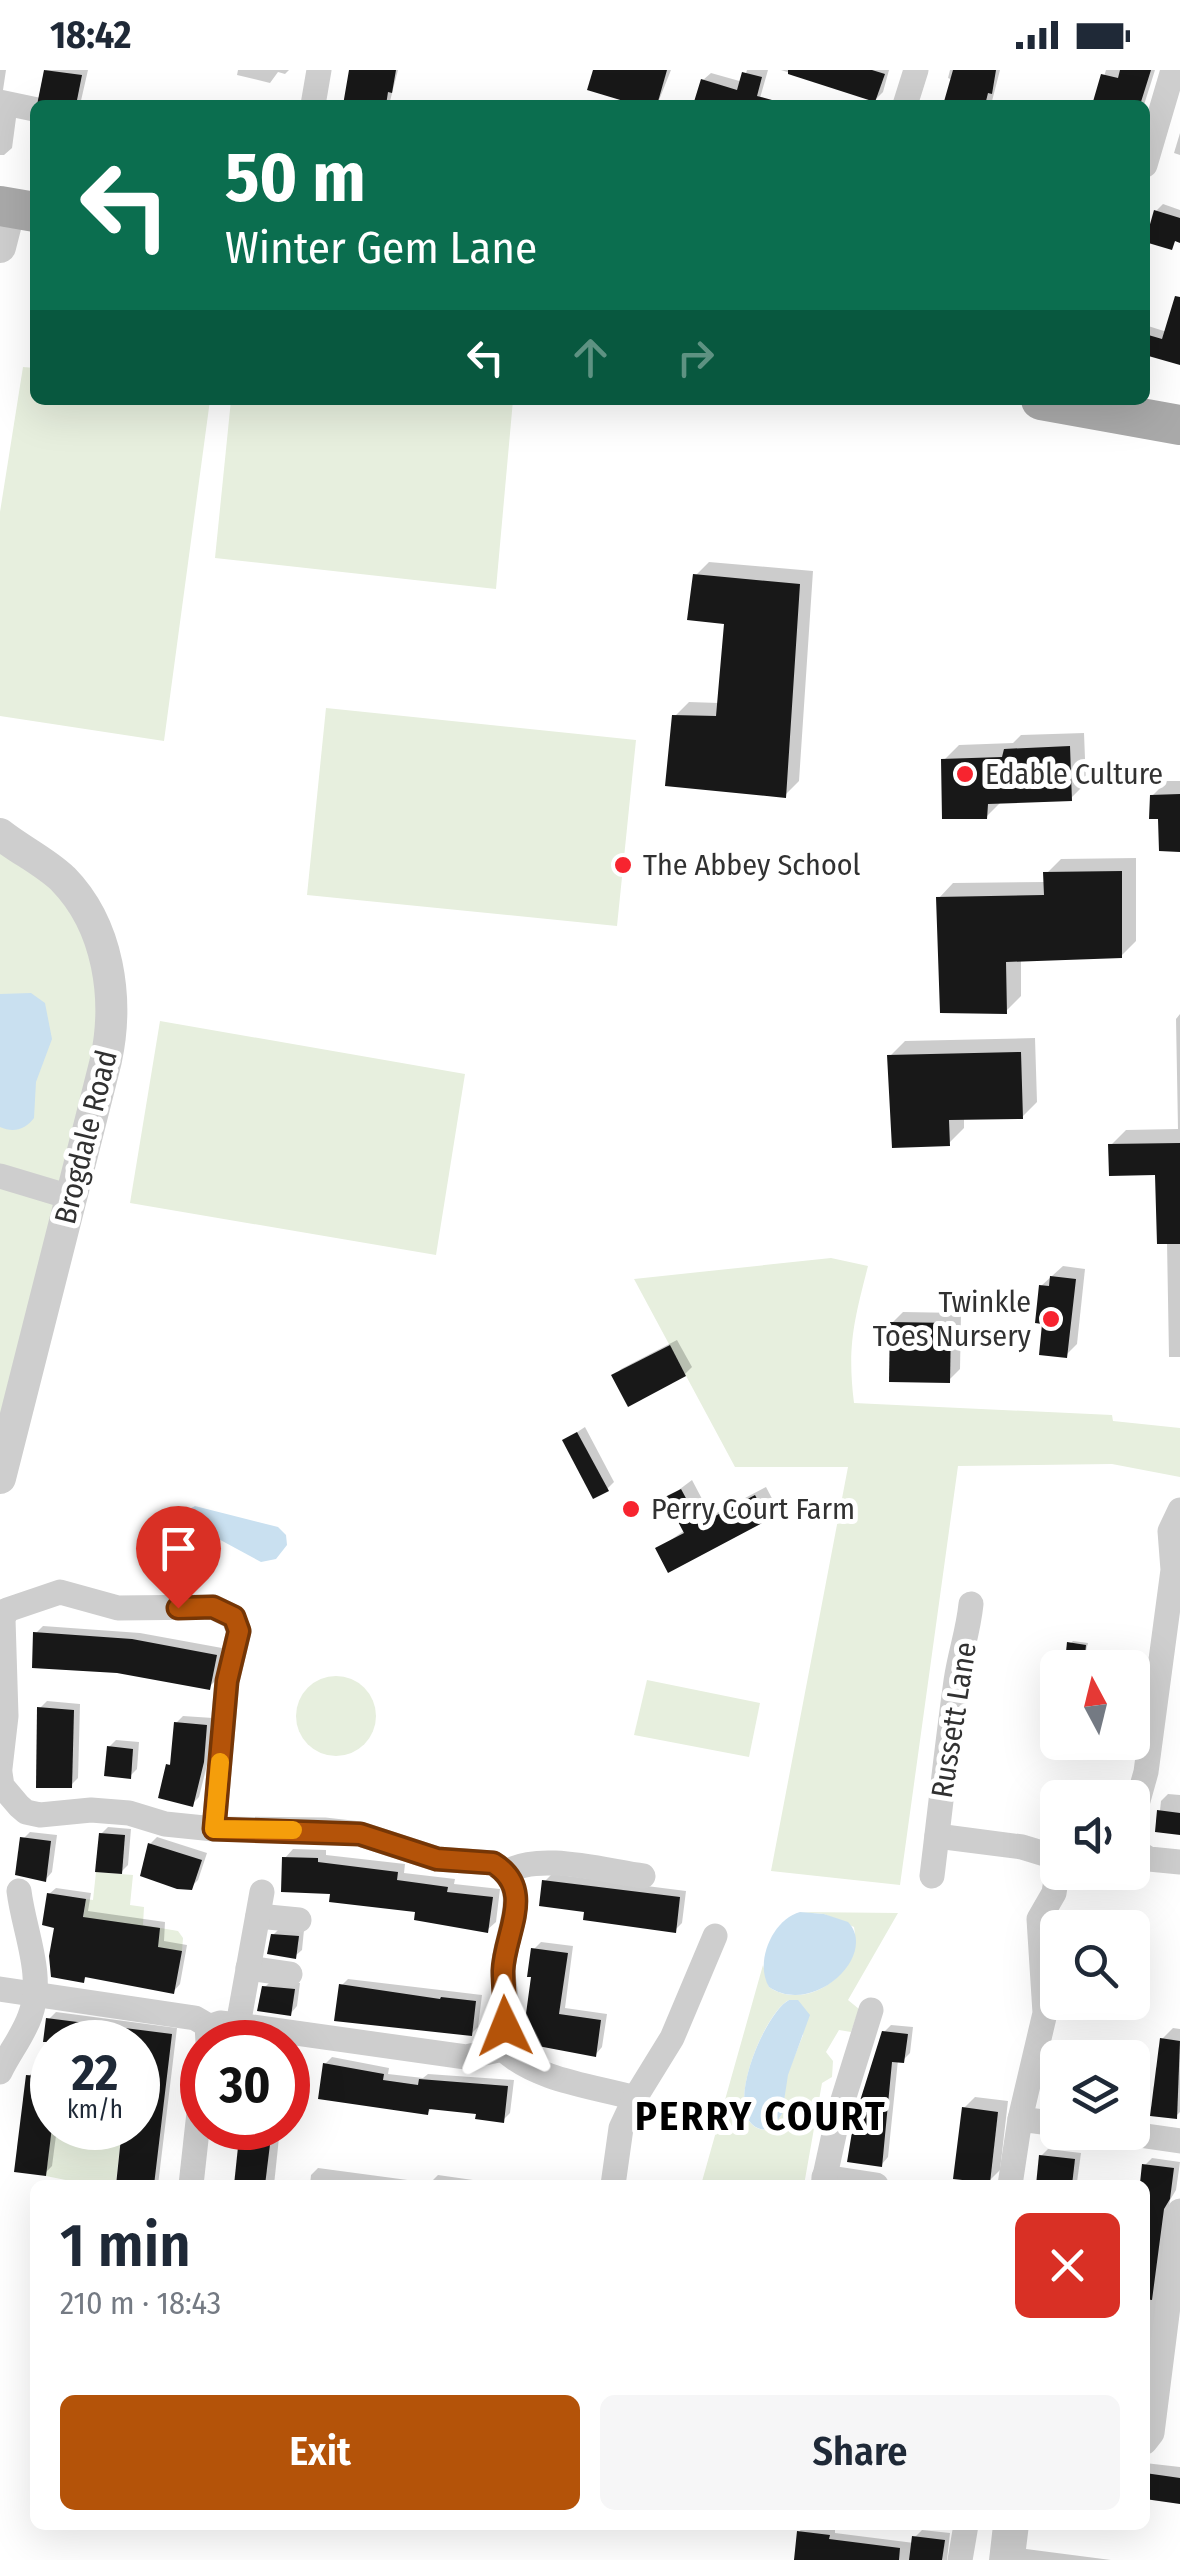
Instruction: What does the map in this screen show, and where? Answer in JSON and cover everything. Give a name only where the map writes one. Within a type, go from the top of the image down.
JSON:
[{"type":"main road","points":[[1080,405],[1180,425]]},
{"type":"street","points":[[314,100],[319,70]]},
{"type":"street","points":[[907,100],[916,70]]},
{"type":"street","points":[[1150,151],[1173,87]]},
{"type":"street","points":[[0,246],[15,208]]},
{"type":"street","name":"Brogdale Road","points":[[0,834],[46,865],[73,890],[102,948],[110,983],[112,1035],[0,1478]]},
{"type":"street","points":[[0,1176],[70,1197]]},
{"type":"street","points":[[1144,1780],[1173,1570],[1170,1531],[1180,1510]]},
{"type":"street","points":[[214,1829],[227,1681],[239,1631],[234,1617],[213,1607],[124,1609],[60,1592],[8,1610],[3,1619],[6,1716],[0,1770],[2,1786],[26,1812],[40,1815],[90,1810],[214,1829],[360,1834],[437,1859],[493,1863],[504,1872],[517,1896],[517,1911],[505,1951],[503,2048],[514,2060],[536,2070],[634,2098]]},
{"type":"street","name":"Russett Lane","points":[[932,1876],[953,1699],[959,1660],[968,1636],[971,1604]]},
{"type":"street","name":"Russett Lane","points":[[937,1836],[1040,1852]]},
{"type":"street","points":[[1150,1859],[1180,1862]]},
{"type":"street","points":[[504,1872],[518,1864],[536,1862],[643,1876]]},
{"type":"street","points":[[1011,2180],[1020,2120],[1045,2013],[1040,1919],[1054,1890]]},
{"type":"street","points":[[0,2072],[29,2020],[35,1993],[34,1965],[19,1891]]},
{"type":"street","points":[[239,2020],[260,1904],[299,1920]]},
{"type":"street","points":[[614,2180],[621,2128],[634,2098],[672,2038],[715,1936]]},
{"type":"street","points":[[248,1968],[290,1974]]},
{"type":"street","points":[[0,1989],[200,2020]]},
{"type":"street","points":[[824,2180],[838,2116],[872,2010]]},
{"type":"street","points":[[310,2035],[466,2057],[503,2048]]},
{"type":"street","points":[[1020,2120],[1040,2122]]},
{"type":"street","points":[[1150,2137],[1180,2141]]},
{"type":"street","points":[[192,2180],[195,2150]]},
{"type":"street","points":[[1150,2436],[1180,2211]]},
{"type":"street","points":[[960,2560],[965,2530]]},
{"type":"green space","points":[[23,367],[30,368],[30,405],[209,405],[164,741],[0,716],[0,512]]},
{"type":"green space","points":[[230,405],[513,405],[496,589],[215,558]]},
{"type":"green space","points":[[326,708],[636,740],[617,926],[307,895]]},
{"type":"green space","points":[[0,834],[46,865],[111,983],[0,1434]]},
{"type":"green space","points":[[160,1021],[465,1074],[436,1255],[130,1203]]},
{"type":"green space","points":[[831,1258],[868,1266],[853,1334],[854,1403],[1112,1415],[1113,1421],[1180,1428],[1180,1477],[1112,1464],[958,1466],[900,1885],[771,1871],[848,1467],[735,1467],[634,1279]]},
{"type":"green space","points":[[336,1676],[351,1679],[364,1688],[373,1701],[373,1731],[364,1744],[351,1753],[336,1756],[321,1753],[308,1744],[299,1731],[296,1716],[299,1701],[308,1688],[321,1679]]},
{"type":"green space","points":[[647,1680],[760,1703],[749,1757],[634,1735]]},
{"type":"green space","points":[[96,1872],[133,1875],[130,1905],[144,1907],[143,1925],[178,1931],[183,1938],[182,1951],[160,1966],[83,1920],[86,1899],[93,1900]]},
{"type":"green space","points":[[800,1912],[898,1913],[848,2000],[859,2009],[851,2032],[839,2030],[826,2052],[833,2061],[832,2077],[822,2083],[805,2180],[702,2180],[763,1965],[769,1987],[784,1994],[815,1991],[829,1984],[850,1959],[854,1927],[824,1914]],"holes":[[[789,2000],[803,2035],[787,2075],[782,2114],[771,2130],[754,2126],[746,2113],[748,2071],[767,2026]]]},
{"type":"green space","points":[[49,2150],[120,2150],[116,2180],[46,2176]]},
{"type":"water","points":[[31,993],[45,1003],[52,1039],[36,1082],[34,1118],[23,1128],[10,1130],[0,1127],[0,994]]},
{"type":"water","points":[[195,1506],[278,1527],[286,1535],[287,1545],[276,1559],[261,1562],[189,1523],[184,1512]]},
{"type":"water","points":[[800,1912],[848,1922],[855,1935],[855,1950],[837,1978],[822,1988],[786,1994],[769,1987],[765,1954],[774,1932]]},
{"type":"water","points":[[789,2000],[798,2000],[810,2015],[788,2075],[782,2114],[771,2130],[754,2126],[746,2113],[744,2094],[748,2071],[767,2026]]},
{"type":"building","points":[[44,70],[82,75],[77,100],[38,100]]},
{"type":"building","points":[[349,70],[396,70],[387,100],[344,100]]},
{"type":"building","points":[[593,70],[667,70],[658,100],[620,100],[587,90]]},
{"type":"building","points":[[788,70],[872,70],[885,74],[876,100],[869,100],[788,74]]},
{"type":"building","points":[[953,70],[996,70],[992,94],[988,93],[986,100],[944,100]]},
{"type":"building","points":[[1120,70],[1151,70],[1142,100],[1093,100],[1101,74],[1118,78]]},
{"type":"building","points":[[742,72],[762,77],[757,96],[772,100],[695,100],[701,79],[737,90]]},
{"type":"building","points":[[1154,210],[1180,218],[1180,243],[1175,241],[1172,250],[1150,243]]},
{"type":"building","points":[[1175,296],[1180,297],[1180,365],[1150,356],[1150,335],[1162,339]]},
{"type":"building","points":[[693,574],[800,584],[786,798],[665,786],[672,715],[716,716],[724,624],[687,620]]},
{"type":"building","points":[[1070,746],[1072,801],[988,804],[987,819],[942,819],[941,759],[1002,757],[1004,749]]},
{"type":"building","points":[[1180,794],[1180,852],[1159,851],[1158,819],[1149,819],[1150,795]]},
{"type":"building","points":[[1122,871],[1122,958],[1006,962],[1007,1014],[940,1013],[936,897],[1044,895],[1043,872]]},
{"type":"building","points":[[1021,1052],[1023,1119],[949,1120],[950,1146],[892,1148],[887,1055]]},
{"type":"building","points":[[1180,1143],[1180,1244],[1157,1244],[1155,1175],[1109,1176],[1108,1144]]},
{"type":"building","name":"Twinkle Toes Nursery","points":[[1050,1276],[1076,1279],[1067,1358],[1039,1355],[1042,1324],[1035,1323],[1039,1285],[1049,1286]]},
{"type":"building","points":[[890,1322],[951,1323],[950,1383],[889,1382]]},
{"type":"building","points":[[670,1345],[686,1376],[628,1407],[611,1375]]},
{"type":"building","points":[[577,1432],[609,1491],[593,1499],[562,1440]]},
{"type":"building","points":[[681,1489],[700,1524],[755,1495],[768,1520],[668,1573],[655,1548],[684,1533],[665,1497]]},
{"type":"building","points":[[33,1632],[132,1639],[217,1655],[210,1690],[117,1673],[32,1668]]},
{"type":"building","points":[[1067,1642],[1086,1645],[1086,1650],[1066,1650]]},
{"type":"building","points":[[37,1707],[74,1710],[72,1788],[36,1788]]},
{"type":"building","points":[[174,1722],[207,1725],[204,1762],[193,1807],[158,1798],[166,1764],[170,1765]]},
{"type":"building","points":[[107,1746],[133,1749],[131,1779],[104,1776]]},
{"type":"building","points":[[1157,1810],[1180,1813],[1180,1835],[1155,1832]]},
{"type":"building","points":[[99,1833],[125,1835],[122,1874],[95,1872]]},
{"type":"building","points":[[20,1837],[51,1841],[46,1882],[15,1875]]},
{"type":"building","points":[[148,1843],[202,1860],[192,1890],[140,1876]]},
{"type":"building","points":[[282,1857],[318,1858],[318,1862],[398,1872],[397,1880],[448,1887],[447,1892],[493,1897],[488,1933],[414,1920],[415,1912],[329,1902],[330,1894],[281,1892]]},
{"type":"building","points":[[542,1880],[680,1897],[676,1933],[583,1920],[584,1912],[539,1906]]},
{"type":"building","points":[[47,1893],[86,1899],[83,1917],[160,1928],[158,1947],[182,1951],[174,1994],[85,1977],[84,1983],[51,1977],[49,1956],[54,1928],[42,1925]]},
{"type":"building","points":[[271,1934],[299,1936],[296,1959],[267,1954]]},
{"type":"building","points":[[531,1948],[568,1953],[559,2014],[601,2020],[596,2057],[522,2043]]},
{"type":"building","points":[[339,1984],[476,2001],[472,2036],[334,2021]]},
{"type":"building","points":[[262,1986],[295,1989],[291,2016],[257,2011]]},
{"type":"building","points":[[882,2031],[908,2034],[904,2063],[892,2062],[882,2167],[847,2162],[854,2120]]},
{"type":"building","points":[[160,2032],[172,2034],[160,2135]]},
{"type":"building","points":[[1160,2038],[1180,2041],[1177,2119],[1150,2116]]},
{"type":"building","points":[[323,2063],[384,2074],[383,2080],[418,2085],[419,2079],[508,2086],[504,2123],[475,2119],[476,2114],[429,2109],[428,2115],[318,2099]]},
{"type":"building","points":[[26,2075],[30,2075],[30,2150],[49,2150],[46,2176],[14,2172]]},
{"type":"building","points":[[962,2107],[998,2112],[990,2180],[953,2179]]},
{"type":"building","points":[[120,2150],[158,2150],[155,2180],[117,2180]]},
{"type":"building","points":[[238,2150],[269,2150],[266,2180],[235,2180]]},
{"type":"building","points":[[1039,2155],[1075,2159],[1073,2180],[1036,2180]]},
{"type":"building","points":[[1142,2164],[1174,2168],[1170,2199],[1164,2209],[1152,2300],[1150,2180],[1140,2180]]},
{"type":"building","points":[[1150,2474],[1180,2478],[1180,2504],[1150,2500]]},
{"type":"building","points":[[797,2531],[900,2548],[899,2560],[794,2560]]},
{"type":"building","points":[[912,2536],[945,2540],[942,2560],[909,2560]]},
{"type":"slow traffic","points":[[220,1762],[214,1829],[293,1830]]},
{"type":"place","name":"Edable Culture","points":[[965,774]]},
{"type":"place","name":"The Abbey School","points":[[623,865]]},
{"type":"place","name":"Twinkle Toes Nursery","points":[[1051,1319]]},
{"type":"place","name":"Perry Court Farm","points":[[631,1509]]},
{"type":"district","name":"PERRY COURT","points":[[761,2117]]},
{"type":"route","points":[[178,1608],[213,1607],[234,1617],[239,1631],[227,1681],[214,1829],[360,1834],[437,1859],[493,1863],[500,1867],[517,1896],[517,1911],[505,1951],[505,2026]]}]
